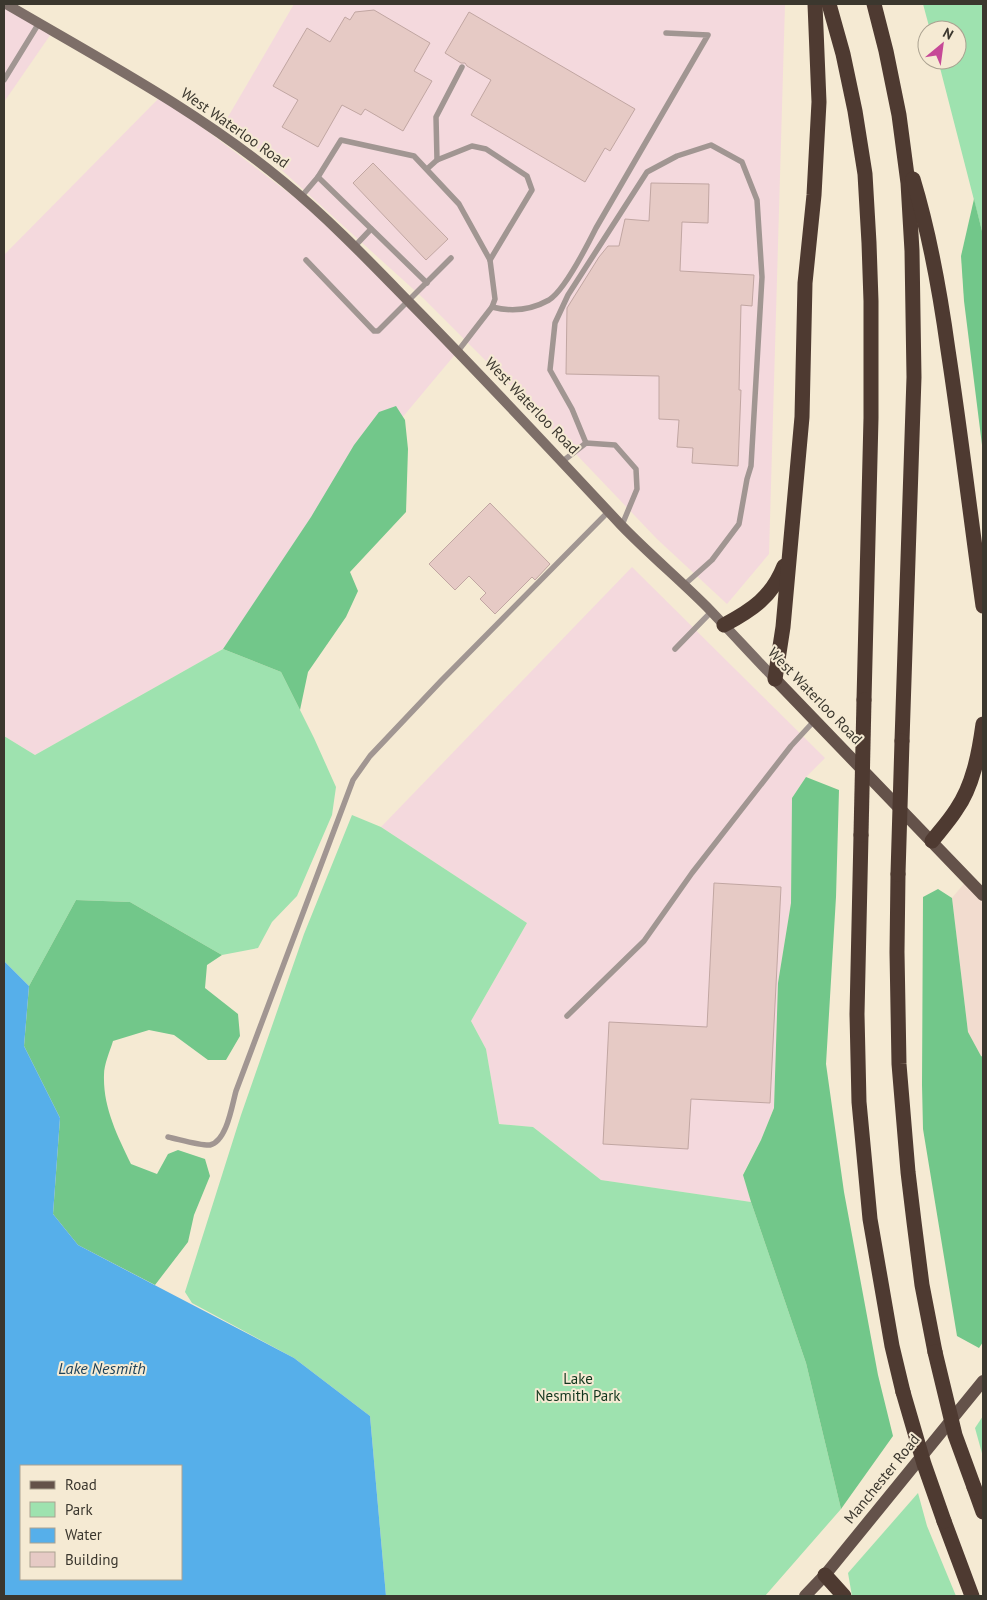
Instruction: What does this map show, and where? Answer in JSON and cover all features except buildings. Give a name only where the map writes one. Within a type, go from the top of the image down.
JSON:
[{"type":"highway","points":[[874,4],[899,116],[908,183],[912,251],[914,376],[898,874],[899,1064],[908,1172],[920,1276],[935,1352],[955,1435],[983,1512]]},
{"type":"highway","points":[[830,6],[855,111],[864,174],[872,302],[857,1014],[859,1102],[870,1219],[892,1346],[924,1464],[972,1596]]},
{"type":"highway","points":[[775,679],[783,627],[802,417],[805,283],[814,195],[819,102],[815,8]]},
{"type":"highway","points":[[902,144],[921,204],[938,278],[983,606]]},
{"type":"highway","points":[[724,625],[744,614],[769,594],[780,578],[790,543]]},
{"type":"highway","points":[[932,841],[957,809],[967,789],[975,763],[983,724]]},
{"type":"highway","points":[[825,1575],[844,1596]]},
{"type":"main road","name":"West Waterloo Road","points":[[6,4],[201,121],[247,152],[301,197],[458,351],[609,512],[724,625],[983,894]]},
{"type":"main road","name":"Manchester Road","points":[[805,1596],[825,1575],[983,1381]]},
{"type":"lane","points":[[4,80],[39,23]]},
{"type":"lane","points":[[492,307],[504,310],[524,309],[550,299],[562,288],[708,35],[666,33]]},
{"type":"lane","points":[[437,160],[436,116],[462,67]]},
{"type":"lane","points":[[301,197],[318,177],[340,140],[414,156],[459,204],[490,260],[495,299],[492,307],[458,351]]},
{"type":"lane","points":[[586,443],[572,409],[550,370],[555,323],[568,295],[647,172],[677,156],[711,145],[742,162],[757,200],[762,277],[751,466],[747,479],[740,524],[712,560],[684,585]]},
{"type":"lane","points":[[427,169],[437,160],[472,146],[486,149],[527,176],[532,190],[490,260]]},
{"type":"lane","points":[[318,177],[427,283]]},
{"type":"lane","points":[[354,247],[371,229]]},
{"type":"lane","points":[[306,260],[374,331],[378,331],[451,258]]},
{"type":"lane","points":[[563,461],[586,443],[615,445],[636,469],[638,488],[622,525]]},
{"type":"lane","points":[[168,1137],[208,1145],[216,1143],[226,1129],[236,1091],[353,780],[370,756],[441,681],[609,512]]},
{"type":"lane","points":[[676,649],[711,612]]},
{"type":"lane","points":[[567,1016],[644,941],[692,873],[785,753],[815,720]]},
{"type":"shaded area","points":[[4,4],[53,31],[4,102]]},
{"type":"shaded area","points":[[294,4],[785,4],[769,554],[727,604],[657,539],[512,387],[423,298],[264,154],[225,122]]},
{"type":"shaded area","points":[[161,96],[339,231],[458,351],[288,554],[223,649],[35,755],[4,736],[4,255]]},
{"type":"shaded area","points":[[632,567],[825,758],[806,777],[792,798],[791,903],[778,983],[774,1108],[761,1140],[743,1174],[751,1202],[601,1180],[533,1127],[499,1124],[486,1049],[471,1021],[527,923],[381,827]]},
{"type":"shaded area","points":[[968,879],[983,895],[983,1057],[968,1032],[952,898]]},
{"type":"green space","points":[[923,4],[983,4],[983,235],[941,70],[967,70],[967,20],[927,20]]},
{"type":"green space","points":[[974,199],[983,235],[983,453],[964,301],[961,256]]},
{"type":"green space","points":[[396,406],[405,420],[408,449],[406,512],[350,572],[358,591],[346,617],[308,672],[300,710],[281,672],[223,649],[311,517],[354,445],[379,412]]},
{"type":"green space","points":[[223,649],[281,672],[336,787],[332,815],[297,896],[272,922],[258,948],[222,955],[130,902],[76,900],[29,986],[4,961],[4,736],[35,755]]},
{"type":"green space","points":[[806,777],[839,790],[836,897],[826,1064],[844,1192],[878,1375],[893,1436],[841,1509],[806,1363],[743,1175],[761,1140],[774,1108],[778,983],[791,903],[792,798]]},
{"type":"green space","name":"Lake Nesmith Park","points":[[352,815],[381,827],[527,923],[471,1021],[486,1049],[499,1124],[533,1127],[601,1180],[751,1202],[806,1363],[841,1509],[765,1596],[386,1596],[370,1416],[294,1358],[192,1303],[185,1292],[241,1115],[304,934]]},
{"type":"green space","points":[[938,889],[952,898],[968,1032],[983,1057],[983,1342],[979,1348],[957,1336],[923,1129],[923,897]]},
{"type":"green space","points":[[76,900],[130,902],[222,955],[207,965],[205,988],[238,1014],[240,1036],[226,1060],[208,1060],[174,1035],[149,1030],[113,1041],[107,1058],[104,1087],[108,1110],[131,1164],[157,1174],[168,1154],[178,1150],[205,1159],[210,1176],[194,1215],[188,1242],[155,1285],[78,1245],[53,1214],[60,1118],[24,1046],[29,986]]},
{"type":"green space","points":[[983,1416],[983,1457],[975,1428]]},
{"type":"green space","points":[[918,1493],[927,1526],[956,1596],[852,1596],[848,1573]]},
{"type":"water","name":"Lake Nesmith","points":[[4,961],[29,986],[24,1046],[60,1118],[53,1214],[78,1245],[294,1358],[370,1416],[386,1596],[4,1596]]}]
